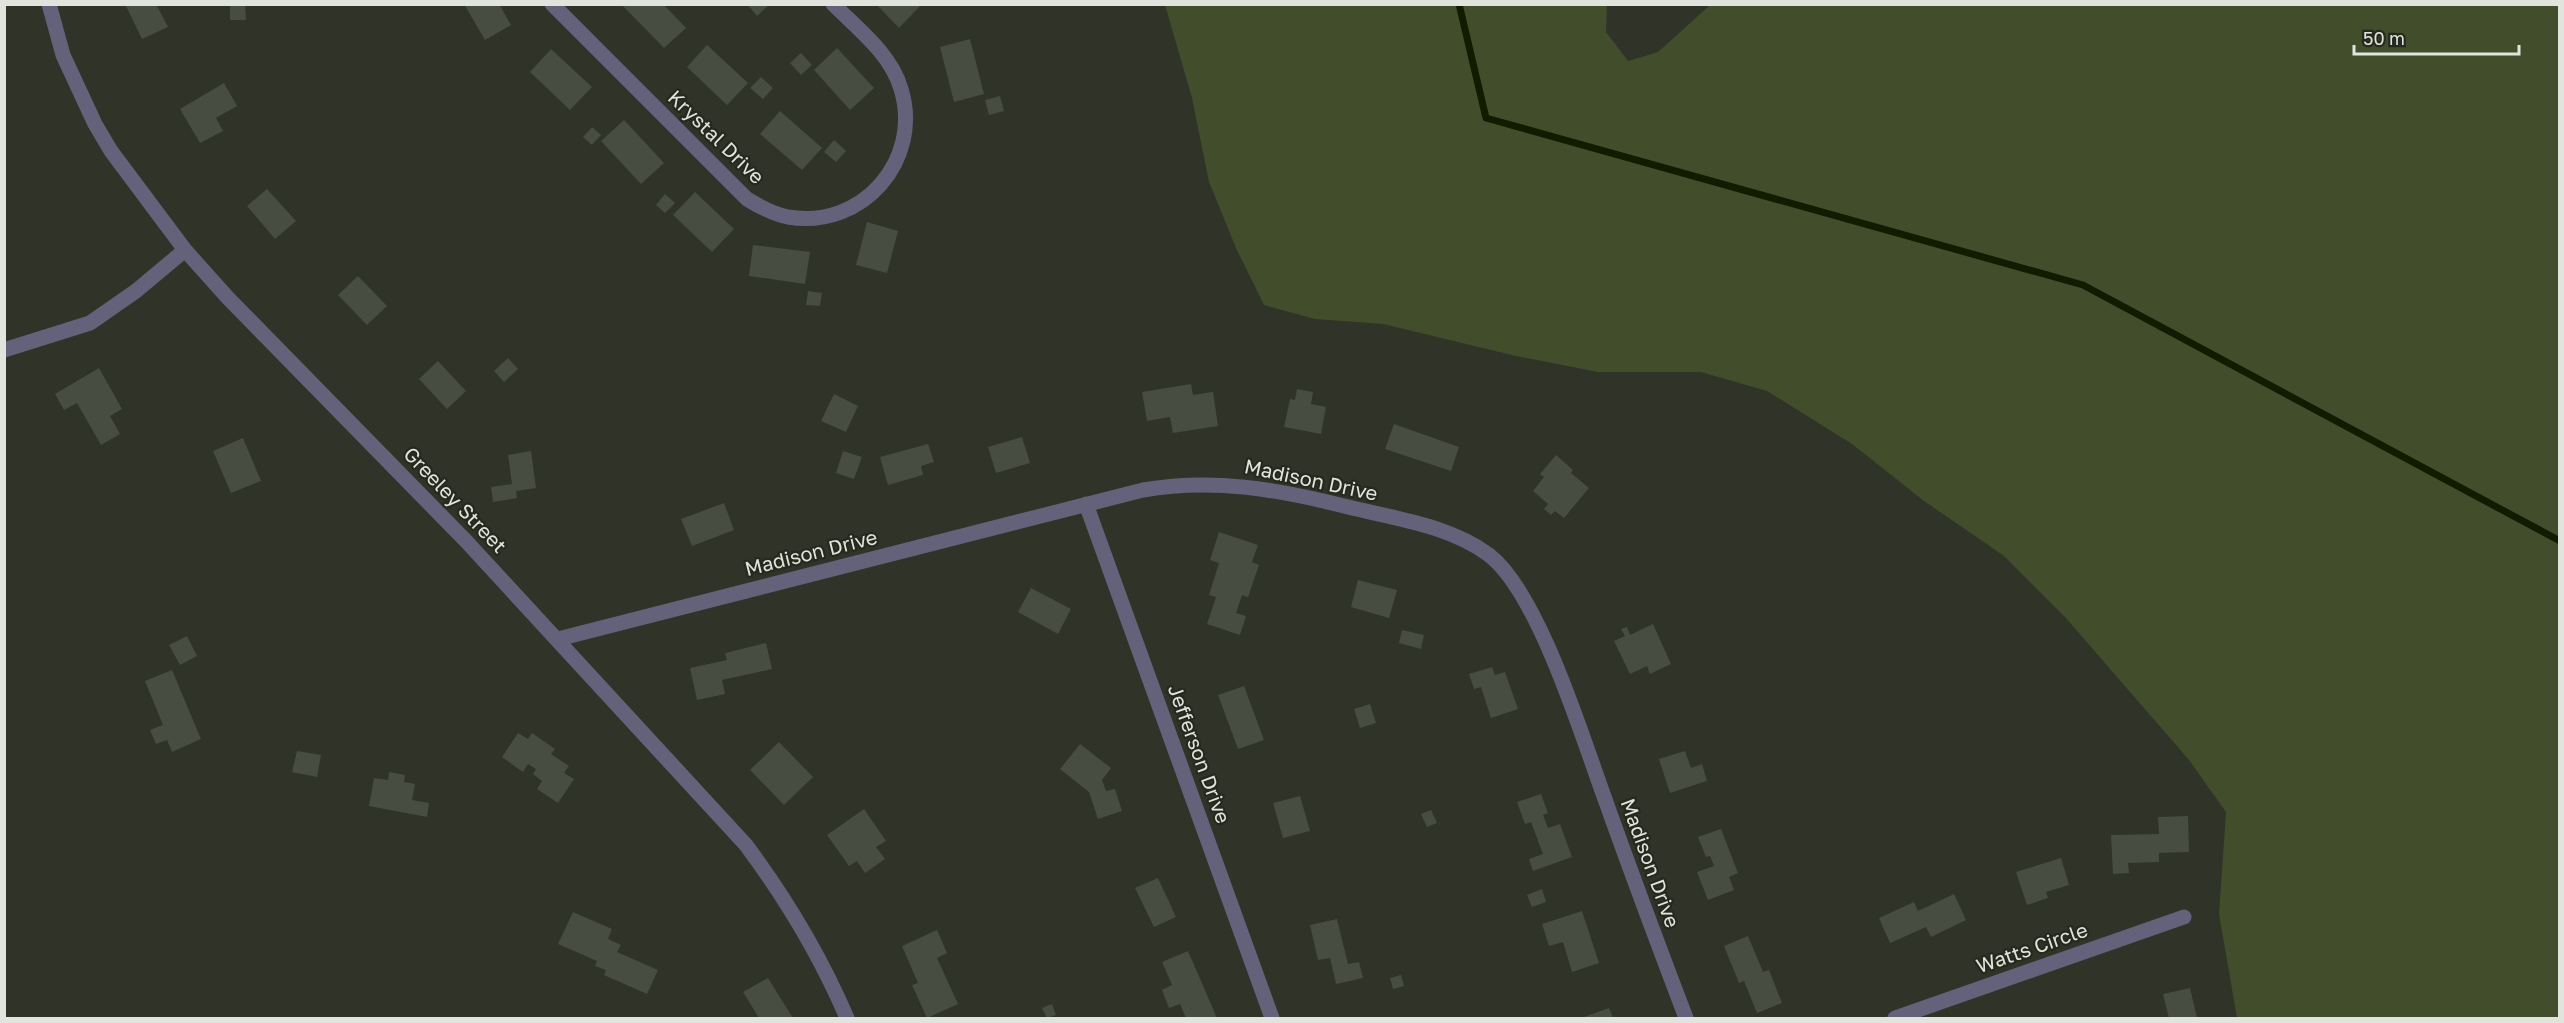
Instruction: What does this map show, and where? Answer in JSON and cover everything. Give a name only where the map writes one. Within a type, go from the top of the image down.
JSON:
[{"type":"street","name":"Greeley Street","points":[[49,4],[72,78],[95,124],[111,151],[185,250],[228,298],[466,541],[558,639],[752,854],[806,932],[831,979],[847,1018]]},
{"type":"street","name":"Krystal Drive","points":[[552,4],[747,199],[773,213],[802,218],[817,218],[846,211],[871,195],[882,185],[898,160],[906,132],[905,102],[895,74],[878,50],[833,4]]},
{"type":"street","points":[[4,350],[90,323],[136,291],[185,250]]},
{"type":"street","name":"Madison Drive","points":[[558,639],[1086,504],[1168,486],[1246,486],[1296,494],[1420,525],[1469,542],[1490,556],[1509,574],[1522,596],[1556,665],[1686,1018]]},
{"type":"street","name":"Jefferson Drive","points":[[1086,504],[1272,1018]]},
{"type":"street","name":"Watts Circle","points":[[1894,1018],[2184,917]]},
{"type":"green space","points":[[1165,5],[1607,5],[1606,32],[1628,61],[1658,52],[1710,5],[2559,5],[2559,1018],[2237,1018],[2219,914],[2226,812],[2189,760],[2065,617],[2004,556],[1924,501],[1852,444],[1767,391],[1701,372],[1598,372],[1516,356],[1383,324],[1315,319],[1264,305],[1236,248],[1209,182],[1192,98]]},
{"type":"building","points":[[125,4],[156,4],[168,27],[142,39]]},
{"type":"building","points":[[230,4],[245,4],[246,20],[230,20]]},
{"type":"building","points":[[464,4],[499,4],[511,25],[485,40]]},
{"type":"building","points":[[621,4],[663,4],[686,28],[664,48]]},
{"type":"building","points":[[747,4],[770,4],[757,16]]},
{"type":"building","points":[[876,4],[922,4],[899,28]]},
{"type":"building","points":[[970,39],[984,94],[954,102],[940,47]]},
{"type":"building","points":[[707,45],[748,83],[727,105],[687,67]]},
{"type":"building","points":[[837,48],[874,88],[850,110],[814,70]]},
{"type":"building","points":[[551,49],[592,87],[570,110],[530,72]]},
{"type":"building","points":[[801,53],[812,65],[801,75],[790,63]]},
{"type":"building","points":[[761,77],[773,88],[763,99],[750,88]]},
{"type":"building","points":[[224,83],[237,106],[216,118],[223,131],[200,143],[180,109]]},
{"type":"building","points":[[1000,96],[1004,111],[989,115],[985,100]]},
{"type":"building","points":[[780,111],[822,148],[802,170],[760,134]]},
{"type":"building","points":[[624,120],[664,163],[641,184],[601,141]]},
{"type":"building","points":[[592,127],[601,135],[592,145],[583,137]]},
{"type":"building","points":[[834,140],[846,151],[836,162],[824,152]]},
{"type":"building","points":[[267,189],[296,221],[275,239],[247,206]]},
{"type":"building","points":[[695,192],[734,229],[712,252],[673,215]]},
{"type":"building","points":[[665,194],[675,203],[665,213],[656,205]]},
{"type":"building","points":[[867,222],[898,231],[887,273],[856,265]]},
{"type":"building","points":[[753,245],[810,252],[805,284],[749,276]]},
{"type":"building","points":[[358,276],[387,306],[367,325],[338,295]]},
{"type":"building","points":[[808,291],[822,293],[820,306],[806,305]]},
{"type":"building","points":[[508,358],[518,369],[504,382],[494,371]]},
{"type":"building","points":[[438,361],[466,391],[447,409],[419,379]]},
{"type":"building","points":[[99,368],[122,409],[110,416],[120,434],[101,445],[77,403],[64,410],[55,394]]},
{"type":"building","points":[[1191,384],[1193,395],[1213,392],[1218,426],[1173,433],[1170,417],[1147,421],[1142,392]]},
{"type":"building","points":[[1297,389],[1313,392],[1311,404],[1326,407],[1321,434],[1284,427],[1290,399],[1295,400]]},
{"type":"building","points":[[834,394],[858,406],[846,432],[821,421]]},
{"type":"building","points":[[1394,424],[1459,447],[1451,471],[1385,449]]},
{"type":"building","points":[[1022,437],[1030,463],[996,473],[988,447]]},
{"type":"building","points":[[243,438],[261,481],[231,493],[213,451]]},
{"type":"building","points":[[928,444],[934,462],[921,466],[923,475],[888,485],[880,457]]},
{"type":"building","points":[[531,451],[536,488],[516,491],[517,498],[493,502],[491,487],[512,484],[508,455]]},
{"type":"building","points":[[843,451],[862,457],[854,479],[836,473]]},
{"type":"building","points":[[1556,455],[1573,470],[1571,473],[1589,488],[1564,518],[1555,511],[1551,515],[1544,509],[1548,504],[1533,491],[1544,477],[1540,474]]},
{"type":"building","points":[[724,503],[734,530],[692,546],[681,519]]},
{"type":"building","points":[[1219,532],[1258,545],[1252,562],[1259,565],[1248,597],[1242,595],[1236,613],[1246,616],[1240,635],[1207,624],[1216,597],[1209,595],[1219,563],[1210,560]]},
{"type":"building","points":[[1358,580],[1397,590],[1389,618],[1351,607]]},
{"type":"building","points":[[1031,588],[1071,609],[1058,634],[1018,612]]},
{"type":"building","points":[[1653,624],[1671,664],[1650,674],[1647,666],[1630,674],[1614,641],[1625,636],[1621,629],[1627,627],[1630,635]]},
{"type":"building","points":[[1402,630],[1424,635],[1421,649],[1399,643]]},
{"type":"building","points":[[187,636],[197,656],[180,665],[169,645]]},
{"type":"building","points":[[766,643],[772,669],[722,680],[725,694],[697,700],[690,668],[727,660],[725,653]]},
{"type":"building","points":[[1492,667],[1495,675],[1505,672],[1518,709],[1491,718],[1481,687],[1474,689],[1469,674]]},
{"type":"building","points":[[172,670],[201,739],[172,752],[167,740],[156,744],[150,730],[163,725],[145,681]]},
{"type":"building","points":[[1244,686],[1264,740],[1238,749],[1218,695]]},
{"type":"building","points":[[1370,704],[1376,723],[1360,728],[1354,709]]},
{"type":"building","points":[[518,733],[528,739],[532,733],[555,749],[551,754],[569,766],[564,773],[574,779],[558,803],[537,789],[542,781],[533,774],[536,769],[528,764],[523,772],[502,757]]},
{"type":"building","points":[[779,742],[813,777],[784,805],[750,770]]},
{"type":"building","points":[[1080,744],[1111,768],[1102,780],[1106,791],[1115,789],[1122,811],[1098,819],[1089,792],[1060,769]]},
{"type":"building","points":[[297,751],[321,755],[317,777],[292,772]]},
{"type":"building","points":[[1685,751],[1691,768],[1702,764],[1707,781],[1670,793],[1659,759]]},
{"type":"building","points":[[389,772],[405,775],[404,782],[415,784],[412,800],[429,803],[427,817],[369,806],[374,778],[388,780]]},
{"type":"building","points":[[1541,794],[1548,813],[1543,815],[1548,828],[1560,824],[1572,857],[1533,871],[1529,859],[1543,854],[1531,822],[1525,824],[1517,802]]},
{"type":"building","points":[[1300,796],[1310,831],[1283,838],[1273,803]]},
{"type":"building","points":[[864,809],[886,841],[876,847],[885,859],[865,873],[857,861],[849,866],[827,835]]},
{"type":"building","points":[[1431,810],[1437,823],[1427,827],[1421,814]]},
{"type":"building","points":[[2188,816],[2189,852],[2159,853],[2159,862],[2128,863],[2129,873],[2113,874],[2111,835],[2159,834],[2158,817]]},
{"type":"building","points":[[1721,829],[1738,873],[1729,877],[1734,890],[1708,900],[1697,872],[1714,866],[1710,856],[1706,857],[1698,837]]},
{"type":"building","points":[[2061,858],[2069,885],[2046,892],[2048,898],[2027,905],[2016,872]]},
{"type":"building","points":[[1158,878],[1176,917],[1154,927],[1135,888]]},
{"type":"building","points":[[1542,889],[1546,902],[1532,907],[1527,895]]},
{"type":"building","points":[[1954,894],[1966,920],[1931,937],[1926,927],[1890,943],[1879,918],[1914,902],[1918,911]]},
{"type":"building","points":[[1582,911],[1599,963],[1572,972],[1563,942],[1549,946],[1542,924]]},
{"type":"building","points":[[573,912],[612,929],[608,939],[621,945],[617,952],[658,970],[647,994],[604,975],[606,970],[595,966],[597,961],[558,944]]},
{"type":"building","points":[[1337,919],[1348,964],[1359,962],[1363,978],[1336,984],[1330,958],[1318,960],[1310,925]]},
{"type":"building","points":[[937,930],[947,953],[937,958],[958,1004],[927,1018],[912,985],[918,983],[902,946]]},
{"type":"building","points":[[1748,936],[1763,972],[1769,970],[1782,1003],[1757,1013],[1744,981],[1739,983],[1724,946]]},
{"type":"building","points":[[1188,951],[1217,1018],[1186,1018],[1180,1004],[1169,1008],[1162,990],[1172,985],[1162,962]]},
{"type":"building","points":[[1401,975],[1404,986],[1393,989],[1390,978]]},
{"type":"building","points":[[768,978],[793,1018],[759,1018],[743,992]]},
{"type":"building","points":[[2190,988],[2197,1018],[2169,1018],[2163,994]]},
{"type":"building","points":[[1052,1004],[1056,1015],[1047,1018],[1042,1008]]},
{"type":"building","points":[[1609,1008],[1613,1018],[1584,1017]]},
{"type":"waterway","points":[[1459,4],[1486,118],[2083,285],[2560,541]]}]
